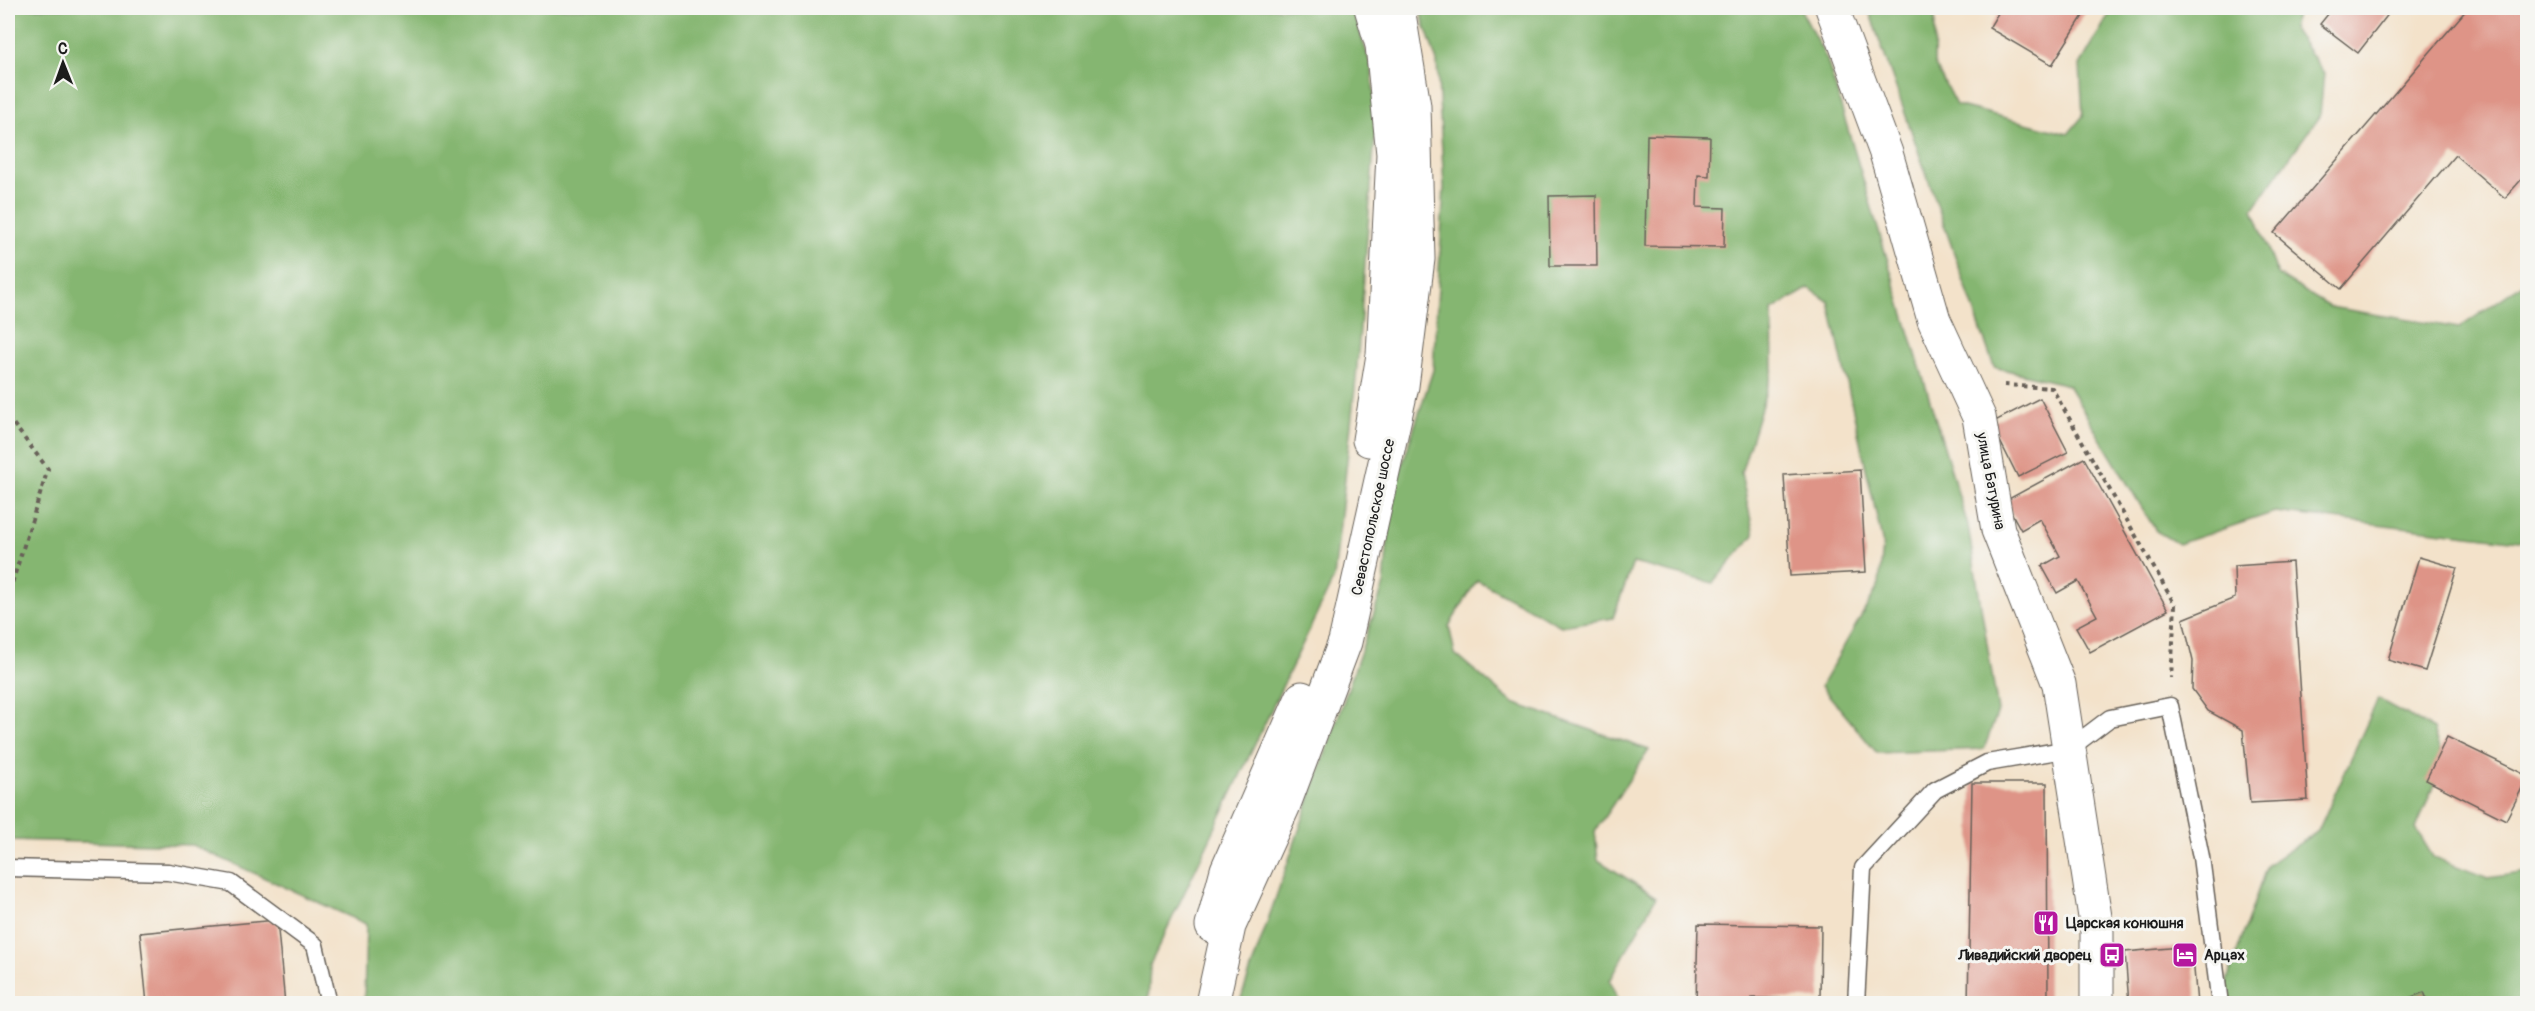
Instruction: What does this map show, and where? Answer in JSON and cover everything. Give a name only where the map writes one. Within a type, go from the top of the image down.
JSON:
[{"type":"main road","points":[[1192,1004],[1227,870],[1331,628],[1364,468],[1383,355],[1393,154],[1382,45],[1371,8]]},
{"type":"main road","name":"Севастопольское шоссе","points":[[1212,1004],[1229,926],[1283,807],[1345,642],[1402,386],[1418,259],[1414,106],[1398,8]]},
{"type":"main road","name":"улица Батурина","points":[[1832,8],[1886,153],[1934,320],[1979,417],[1998,530],[2059,684],[2097,930],[2097,1004]]},
{"type":"lane","points":[[1856,1004],[1863,868],[1935,790],[1986,763],[2069,749],[2110,718],[2170,706],[2201,857],[2220,1004]]},
{"type":"lane","points":[[8,868],[168,872],[231,883],[315,945],[329,1004]]},
{"type":"path","points":[[1963,382],[2052,388],[2175,605],[2170,706]]},
{"type":"path","points":[[8,417],[48,469],[8,596]]},
{"type":"green space","points":[[8,8],[1352,8],[1372,69],[1376,124],[1356,379],[1334,578],[1150,965],[1148,1003],[364,1003],[366,924],[192,845],[8,840]]},
{"type":"green space","points":[[1419,8],[1800,8],[1827,60],[1968,526],[1998,711],[1984,749],[1877,753],[1821,686],[1879,585],[1883,545],[1829,302],[1809,288],[1772,310],[1773,369],[1741,473],[1754,535],[1713,583],[1633,563],[1613,618],[1561,626],[1477,580],[1449,626],[1455,654],[1513,703],[1649,750],[1595,831],[1598,860],[1656,897],[1610,981],[1619,1003],[1239,1004],[1384,584],[1392,496],[1433,370],[1444,187],[1437,62]]},
{"type":"green space","points":[[1868,8],[1942,8],[1935,16],[1934,63],[1956,105],[2068,134],[2083,116],[2080,65],[2113,8],[2298,8],[2292,28],[2324,73],[2320,115],[2253,209],[2278,275],[2330,307],[2459,328],[2527,281],[2527,542],[2275,512],[2178,544],[2156,531],[2068,385],[1994,367]]},
{"type":"green space","points":[[2378,699],[2433,729],[2443,762],[2416,829],[2433,857],[2488,878],[2527,872],[2527,1003],[2429,1003],[2424,992],[2397,1003],[2219,1004],[2267,865],[2318,831]]},
{"type":"building","points":[[2001,8],[2088,8],[2052,65],[1989,28]]},
{"type":"building","points":[[2333,8],[2393,8],[2358,53],[2320,24]]},
{"type":"building","points":[[2468,8],[2528,8],[2528,172],[2505,198],[2455,155],[2341,289],[2274,233]]},
{"type":"building","points":[[1647,135],[1710,137],[1709,176],[1698,175],[1697,207],[1725,208],[1724,247],[1645,246]]},
{"type":"building","points":[[1596,195],[1597,266],[1550,266],[1549,196]]},
{"type":"building","points":[[2040,398],[2068,452],[2018,477],[1991,423]]},
{"type":"building","points":[[2084,458],[2168,610],[2090,652],[2076,627],[2097,616],[2078,581],[2057,593],[2042,566],[2060,556],[2040,519],[2021,530],[2005,501]]},
{"type":"building","points":[[1860,470],[1866,572],[1790,576],[1784,475]]},
{"type":"building","points":[[2419,557],[2457,568],[2425,671],[2388,660]]},
{"type":"building","points":[[2292,562],[2308,800],[2250,803],[2243,730],[2208,711],[2192,689],[2193,661],[2183,619],[2235,598],[2234,566]]},
{"type":"building","points":[[2447,737],[2528,776],[2506,820],[2426,780]]},
{"type":"building","points":[[1972,783],[2047,783],[2048,1004],[1968,1004]]},
{"type":"building","points":[[277,920],[285,1004],[147,1004],[140,933]]},
{"type":"building","points":[[1698,924],[1821,926],[1820,999],[1752,998],[1752,1004],[1696,1004]]},
{"type":"building","points":[[2192,946],[2197,1004],[2129,1004],[2125,952]]},
{"type":"building","points":[[2424,992],[2429,1004],[2397,1004],[2397,1003]]},
{"type":"place","name":"Царская конюшня","points":[[2046,923]]},
{"type":"place","name":"Ливадийский дворец","points":[[2112,955]]},
{"type":"place","name":"Арцах","points":[[2185,955]]}]
